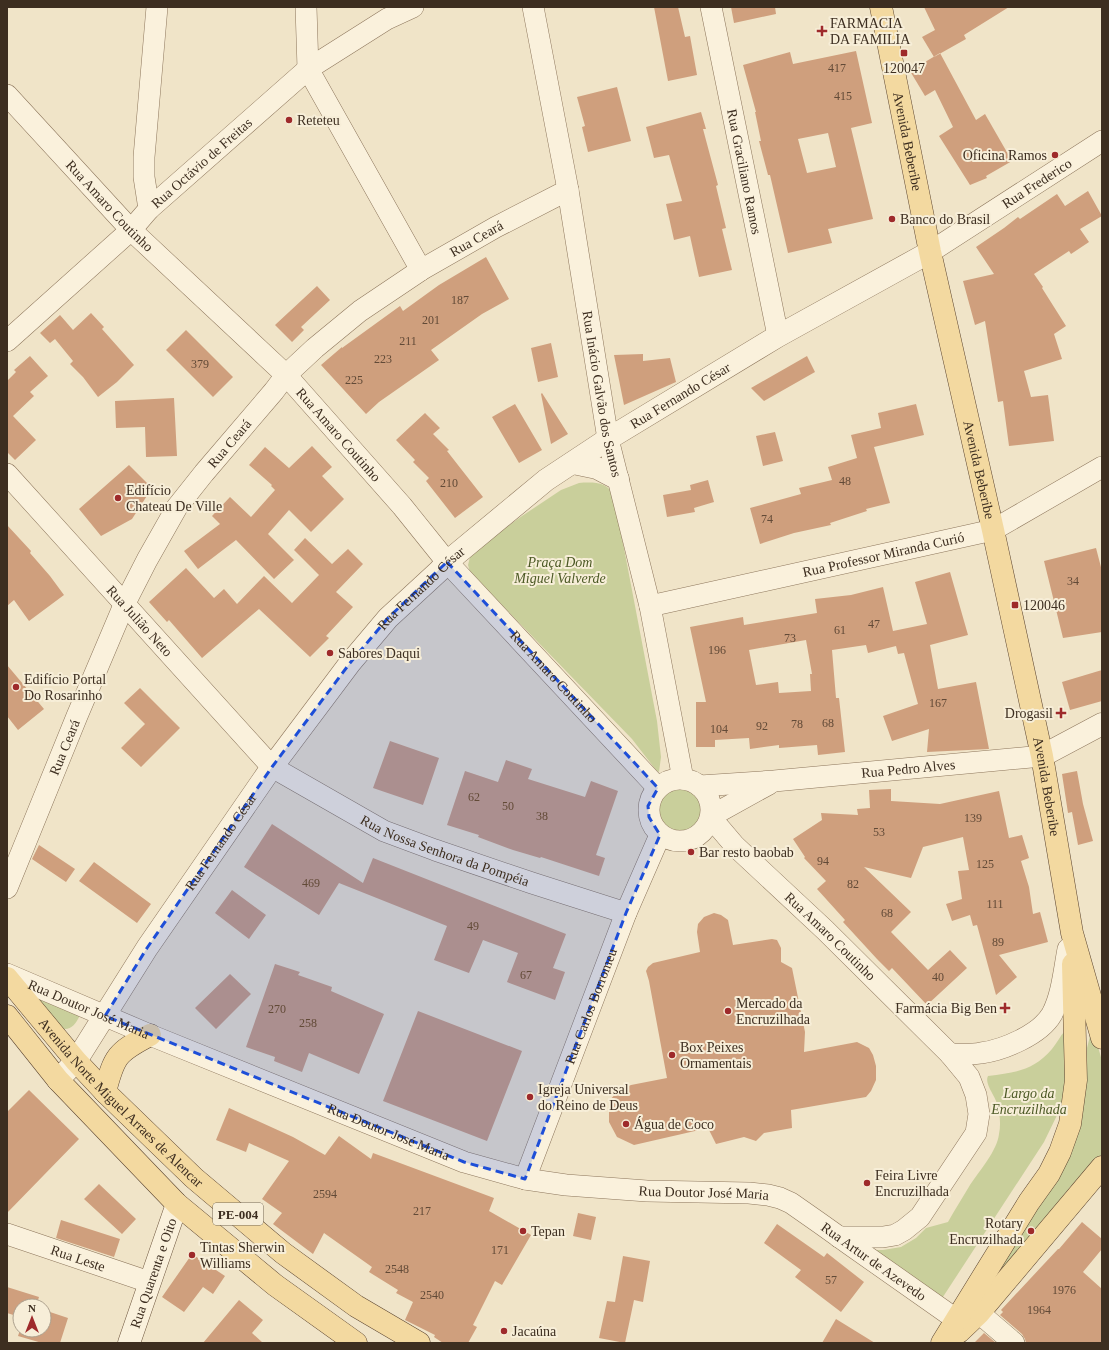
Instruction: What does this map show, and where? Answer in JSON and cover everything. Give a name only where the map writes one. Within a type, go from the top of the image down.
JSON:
[{"type":"main road","name":"Avenida Beberibe","points":[[881,7],[930,252],[994,530],[1042,756],[1072,933],[1102,1038]]},
{"type":"main road","name":"Avenida Beberibe","points":[[942,1343],[1029,1202],[1049,1174],[1060,1152],[1070,1124],[1076,1080],[1072,933]]},
{"type":"main road","name":"Avenida Norte Miguel Arraes de Alencar","points":[[7,978],[76,1061],[105,1092],[194,1178],[283,1253],[356,1306],[419,1343]]},
{"type":"main road","name":"Avenida Norte Miguel Arraes de Alencar","points":[[7,1016],[58,1080],[176,1204],[275,1285],[356,1343]]},
{"type":"main road","points":[[105,1092],[111,1069],[118,1055],[130,1045],[150,1034]]},
{"type":"main road","points":[[948,1343],[979,1313],[1102,1167]]},
{"type":"street","points":[[149,210],[144,177],[144,157],[157,7]]},
{"type":"street","points":[[306,7],[308,69],[421,270]]},
{"type":"street","name":"Rua Octávio de Freitas","points":[[7,341],[131,230],[149,210],[308,69],[387,19],[413,7]]},
{"type":"street","name":"Rua Inácio Galvão dos Santos","points":[[533,7],[568,190],[608,439],[692,782]]},
{"type":"street","name":"Rua Graciliano Ramos","points":[[710,7],[778,336]]},
{"type":"street","name":"Rua Amaro Coutinho","points":[[7,95],[131,230],[286,375],[402,506],[447,562],[658,788]]},
{"type":"street","name":"Rua Frederico","points":[[930,252],[1102,141]]},
{"type":"street","name":"Rua Ceará","points":[[7,888],[124,605],[146,560],[177,507],[204,473],[286,375],[315,348],[360,311],[421,270],[496,227],[568,190]]},
{"type":"street","name":"Rua Fernando César","points":[[58,1080],[76,1061],[146,948],[272,767],[350,663],[388,618],[447,562],[546,480],[608,439],[778,336],[930,252]]},
{"type":"street","points":[[573,463],[597,468],[618,479]]},
{"type":"street","name":"Rua Professor Miranda Curió","points":[[650,606],[994,530],[1102,467]]},
{"type":"street","name":"Rua Julião Neto","points":[[7,474],[272,767]]},
{"type":"street","points":[[1042,756],[1102,724]]},
{"type":"street","name":"Rua Pedro Alves","points":[[692,782],[774,781],[1042,756]]},
{"type":"street","name":"Rua Nossa Senhora da Pompéia","points":[[272,767],[384,831],[532,883],[626,913]]},
{"type":"street","points":[[674,779],[692,782],[706,793],[710,802],[711,818],[705,830],[698,836],[679,842],[668,840],[660,835],[653,827],[649,817],[648,806],[651,796],[665,782],[674,779]]},
{"type":"street","name":"Rua Pedro Alves","points":[[711,818],[774,781]]},
{"type":"street","name":"Rua Amaro Coutinho","points":[[711,818],[735,846],[825,930],[950,1054]]},
{"type":"street","name":"Rua Carlos Borromeu","points":[[525,1180],[626,913],[660,835]]},
{"type":"street","points":[[950,1054],[979,1054],[997,1050],[1019,1041],[1037,1030],[1051,1016],[1057,1002],[1072,933]]},
{"type":"street","name":"Rua Doutor José Maria","points":[[7,974],[105,1016],[464,1162],[525,1180],[566,1185],[647,1191],[749,1193],[768,1195],[791,1203]]},
{"type":"street","points":[[839,1237],[883,1237],[895,1235],[904,1230],[920,1217],[976,1133],[979,1114],[976,1095],[968,1077],[950,1054]]},
{"type":"street","name":"Rua Artur de Azevedo","points":[[791,1203],[957,1320]]},
{"type":"street","name":"Rua Quarenta e Oito","points":[[129,1343],[176,1204]]},
{"type":"street","name":"Rua Leste","points":[[7,1234],[149,1282]]},
{"type":"street","points":[[979,1313],[1014,1343]]},
{"type":"highlighted area","points":[[447,562],[658,788],[648,806],[649,817],[660,835],[626,913],[525,1179],[464,1162],[105,1016],[147,948],[272,767],[350,663],[388,618]]},
{"type":"green space","name":"Praça Dom Miguel Valverde","points":[[579,483],[595,483],[604,485],[614,496],[657,721],[661,757],[659,772],[632,739],[470,572],[468,565],[470,557],[494,536],[561,490]]},
{"type":"green space","points":[[674,779],[703,789],[709,799],[710,816],[708,822],[702,831],[689,840],[676,841],[664,836],[654,826],[649,814],[649,801],[657,789]]},
{"type":"green space","points":[[30,987],[80,1015],[75,1024],[67,1029],[60,1028]]},
{"type":"green space","name":"Largo da Encruzilhada","points":[[1065,1031],[1070,1037],[1062,1105],[1044,1142],[939,1303],[872,1250],[901,1247],[916,1238],[926,1228],[948,1222],[970,1185],[992,1154],[998,1140],[1000,1127],[998,1108],[987,1082],[988,1076],[1016,1072],[1038,1062],[1052,1049]]},
{"type":"green space","name":"Largo da Encruzilhada","points":[[1090,1036],[1097,1043],[1102,1061],[1102,1154],[1070,1187],[990,1287],[1086,1086],[1087,1048]]},
{"type":"building","points":[[654,7],[678,7],[685,37],[690,36],[697,75],[668,81]]},
{"type":"building","points":[[731,7],[775,7],[776,14],[734,23]]},
{"type":"building","points":[[924,7],[1009,7],[964,35],[966,39],[934,57],[922,37],[935,30]]},
{"type":"building","points":[[856,51],[872,123],[851,128],[873,219],[828,229],[832,243],[788,253],[770,175],[768,175],[759,141],[761,141],[756,112],[743,65],[790,52],[793,64]],"holes":[[[828,133],[836,167],[807,173],[798,139]]]},
{"type":"building","points":[[940,53],[976,120],[985,114],[1012,161],[986,176],[987,178],[970,185],[939,136],[953,127],[935,90],[925,96],[910,71]]},
{"type":"building","points":[[617,87],[631,141],[588,152],[582,127],[585,126],[577,97]]},
{"type":"building","points":[[701,112],[706,129],[703,129],[718,185],[716,186],[726,228],[722,229],[732,270],[699,277],[690,236],[674,240],[666,204],[682,201],[669,155],[654,158],[646,127]]},
{"type":"building","points":[[1088,191],[1102,216],[1080,229],[1089,242],[1071,254],[1069,251],[1034,274],[1066,326],[1054,334],[1062,359],[1024,371],[1031,397],[1048,395],[1054,441],[1009,446],[1003,401],[998,402],[985,321],[975,325],[963,281],[994,274],[976,247],[1018,217],[1020,219],[1057,194],[1065,206]]},
{"type":"building","points":[[486,257],[509,299],[482,314],[431,350],[439,360],[379,402],[366,414],[321,365],[342,347],[400,306],[403,311],[439,285]]},
{"type":"building","points":[[317,286],[330,300],[301,327],[304,330],[292,342],[275,325]]},
{"type":"building","points":[[91,313],[104,327],[102,329],[134,365],[117,382],[98,397],[83,377],[70,364],[73,361],[55,339],[50,343],[40,333],[60,315],[73,330]]},
{"type":"building","points":[[186,330],[233,377],[213,397],[166,350]]},
{"type":"building","points":[[551,343],[558,377],[538,382],[531,348]]},
{"type":"building","points":[[643,354],[643,361],[670,358],[676,382],[624,405],[614,355]]},
{"type":"building","points":[[30,356],[48,376],[30,392],[34,396],[13,416],[36,440],[15,460],[7,452],[7,381],[16,372],[14,370]]},
{"type":"building","points":[[807,356],[815,372],[764,401],[751,388]]},
{"type":"building","points":[[542,393],[568,434],[551,444],[541,394]]},
{"type":"building","points":[[174,398],[177,456],[146,457],[145,427],[116,428],[115,401]]},
{"type":"building","points":[[515,404],[542,450],[519,463],[492,417]]},
{"type":"building","points":[[916,404],[924,435],[874,447],[890,503],[866,509],[867,511],[830,523],[831,525],[794,533],[760,544],[750,508],[801,494],[799,488],[832,480],[828,467],[857,458],[851,435],[881,428],[878,413]]},
{"type":"building","points":[[425,413],[440,428],[433,434],[449,450],[447,451],[483,497],[455,518],[426,481],[429,478],[413,462],[415,460],[396,440]]},
{"type":"building","points":[[775,432],[783,461],[763,466],[756,436]]},
{"type":"building","points":[[312,446],[332,467],[322,476],[344,499],[311,532],[289,510],[268,534],[294,560],[274,579],[236,540],[198,569],[184,551],[220,524],[212,516],[230,497],[251,517],[275,490],[271,486],[272,485],[249,465],[265,447],[289,468]]},
{"type":"building","name":"Edifício Chateau De Ville","points":[[129,465],[152,488],[132,519],[101,536],[79,509]]},
{"type":"building","points":[[708,480],[714,502],[694,508],[695,512],[667,517],[663,495],[691,490],[690,485]]},
{"type":"building","points":[[7,525],[31,551],[30,553],[64,595],[29,621],[14,600],[7,606]]},
{"type":"building","points":[[305,538],[332,564],[348,549],[363,564],[336,592],[353,607],[326,636],[329,638],[310,657],[259,609],[202,658],[169,620],[167,622],[149,602],[186,568],[214,598],[224,589],[237,604],[264,576],[292,603],[319,575],[294,550]]},
{"type":"building","points":[[1096,548],[1102,571],[1102,632],[1063,638],[1044,561]]},
{"type":"building","points":[[950,572],[968,635],[930,645],[938,689],[976,682],[989,749],[927,752],[929,729],[892,741],[883,716],[918,704],[904,653],[898,654],[896,646],[868,653],[866,645],[832,650],[836,698],[839,698],[845,752],[818,755],[817,745],[779,748],[779,745],[750,749],[749,738],[715,740],[715,747],[696,747],[696,702],[706,702],[690,627],[743,617],[744,625],[817,613],[815,599],[851,595],[883,587],[893,631],[927,624],[915,582]],"holes":[[[806,640],[812,674],[810,674],[811,691],[779,693],[778,682],[756,685],[749,650]]]},
{"type":"building","name":"Edifício Portal Do Rosarinho","points":[[7,665],[44,709],[18,730],[7,716]]},
{"type":"building","points":[[1102,670],[1102,701],[1070,710],[1062,682]]},
{"type":"building","points":[[140,688],[180,728],[141,767],[121,748],[145,724],[124,703]]},
{"type":"building","points":[[390,741],[439,758],[423,805],[373,788]]},
{"type":"building","points":[[506,760],[532,769],[528,779],[585,797],[591,781],[618,791],[596,855],[605,858],[599,876],[541,857],[540,858],[513,850],[478,837],[479,835],[447,825],[465,771],[498,782]]},
{"type":"building","points":[[1077,771],[1083,804],[1093,841],[1078,845],[1072,812],[1068,813],[1062,774]]},
{"type":"building","points":[[891,789],[891,801],[940,804],[999,791],[1009,838],[1022,835],[1029,858],[1021,861],[1029,887],[1033,914],[1040,912],[1048,942],[999,955],[1017,977],[996,995],[977,925],[973,926],[970,915],[952,921],[946,904],[962,899],[958,871],[969,870],[963,837],[923,847],[911,878],[864,867],[911,912],[891,932],[928,970],[950,950],[967,968],[927,1005],[892,968],[889,971],[877,959],[843,922],[845,920],[817,889],[826,881],[804,858],[805,857],[793,839],[822,820],[821,813],[858,815],[857,809],[870,808],[869,790]]},
{"type":"building","points":[[272,824],[363,883],[373,858],[566,934],[553,968],[565,972],[555,1000],[507,982],[518,953],[483,940],[469,973],[434,960],[447,926],[339,883],[319,915],[244,867]]},
{"type":"building","points":[[39,845],[75,869],[66,882],[32,859]]},
{"type":"building","points":[[94,862],[151,904],[137,923],[79,881]]},
{"type":"building","points":[[232,890],[266,915],[249,939],[215,913]]},
{"type":"building","name":"Mercado da Encruzilhada","points":[[714,913],[721,915],[728,920],[733,945],[772,939],[777,940],[781,948],[781,962],[792,968],[805,1032],[804,1052],[857,1042],[869,1048],[873,1055],[876,1066],[876,1080],[871,1091],[866,1097],[791,1110],[792,1128],[764,1133],[756,1141],[744,1137],[716,1144],[708,1128],[634,1145],[617,1137],[609,1122],[609,1101],[619,1090],[631,1085],[667,1078],[646,971],[653,963],[700,952],[697,932],[698,924],[704,917]]},
{"type":"building","points":[[275,964],[300,972],[298,975],[332,987],[331,991],[384,1014],[359,1074],[309,1053],[302,1072],[274,1061],[275,1057],[246,1047]]},
{"type":"building","points":[[230,974],[251,994],[216,1029],[195,1008]]},
{"type":"building","points":[[418,1011],[522,1051],[487,1141],[383,1101]]},
{"type":"building","points":[[29,1090],[79,1139],[7,1213],[7,1112]]},
{"type":"building","points":[[229,1108],[293,1137],[325,1155],[339,1136],[371,1159],[373,1153],[494,1198],[489,1211],[531,1235],[502,1285],[495,1281],[473,1325],[477,1327],[468,1343],[443,1343],[434,1337],[435,1335],[405,1320],[413,1302],[396,1293],[398,1290],[369,1272],[372,1267],[324,1233],[313,1254],[273,1224],[282,1213],[262,1199],[289,1161],[249,1143],[246,1152],[216,1140]]},
{"type":"building","points":[[99,1184],[136,1219],[122,1234],[84,1199]]},
{"type":"building","points":[[578,1213],[596,1217],[591,1240],[573,1236]]},
{"type":"building","points":[[61,1220],[120,1239],[114,1257],[56,1238]]},
{"type":"building","points":[[1082,1222],[1102,1239],[1102,1249],[1083,1272],[1102,1289],[1102,1343],[1026,1343],[1022,1334],[1000,1315],[1003,1312],[1001,1310],[1059,1249]]},
{"type":"building","points":[[777,1224],[824,1257],[827,1253],[864,1282],[841,1312],[795,1277],[801,1270],[764,1243]]},
{"type":"building","points":[[192,1254],[225,1276],[213,1294],[203,1287],[184,1312],[162,1297]]},
{"type":"building","points":[[623,1256],[650,1261],[643,1302],[634,1300],[625,1343],[599,1338],[607,1301],[615,1302]]},
{"type":"building","points":[[7,1287],[39,1297],[12,1298],[12,1315],[7,1313]]},
{"type":"building","points":[[239,1300],[263,1320],[252,1333],[263,1343],[203,1343]]},
{"type":"building","points":[[52,1313],[68,1318],[60,1343],[42,1343],[25,1338],[52,1338]]},
{"type":"building","points":[[836,1319],[875,1343],[822,1343]]},
{"type":"building","points":[[984,1333],[996,1343],[974,1343]]},
{"type":"place","name":"FARMACIA DA FAMILIA","points":[[822,31]]},
{"type":"place","name":"120047","points":[[904,53]]},
{"type":"place","name":"Reteteu","points":[[289,120]]},
{"type":"place","name":"Oficina Ramos","points":[[1055,155]]},
{"type":"place","name":"Banco do Brasil","points":[[892,219]]},
{"type":"place","name":"Edifício Chateau De Ville","points":[[118,498]]},
{"type":"place","name":"120046","points":[[1015,605]]},
{"type":"place","name":"Sabores Daqui","points":[[330,653]]},
{"type":"place","name":"Edifício Portal Do Rosarinho","points":[[16,687]]},
{"type":"place","name":"Drogasil","points":[[1061,713]]},
{"type":"place","name":"Bar resto baobab","points":[[691,852]]},
{"type":"place","name":"Farmácia Big Ben","points":[[1005,1008]]},
{"type":"place","name":"Mercado da Encruzilhada","points":[[728,1011]]},
{"type":"place","name":"Box Peixes Ornamentais","points":[[672,1055]]},
{"type":"place","name":"Igreja Universal do Reino de Deus","points":[[530,1097]]},
{"type":"place","name":"Água de Coco","points":[[626,1124]]},
{"type":"place","name":"Feira Livre Encruzilhada","points":[[867,1183]]},
{"type":"place","name":"Tepan","points":[[523,1231]]},
{"type":"place","name":"Rotary Encruzilhada","points":[[1031,1231]]},
{"type":"place","name":"Tintas Sherwin Williams","points":[[192,1255]]},
{"type":"place","name":"Jacaúna","points":[[504,1331]]}]
